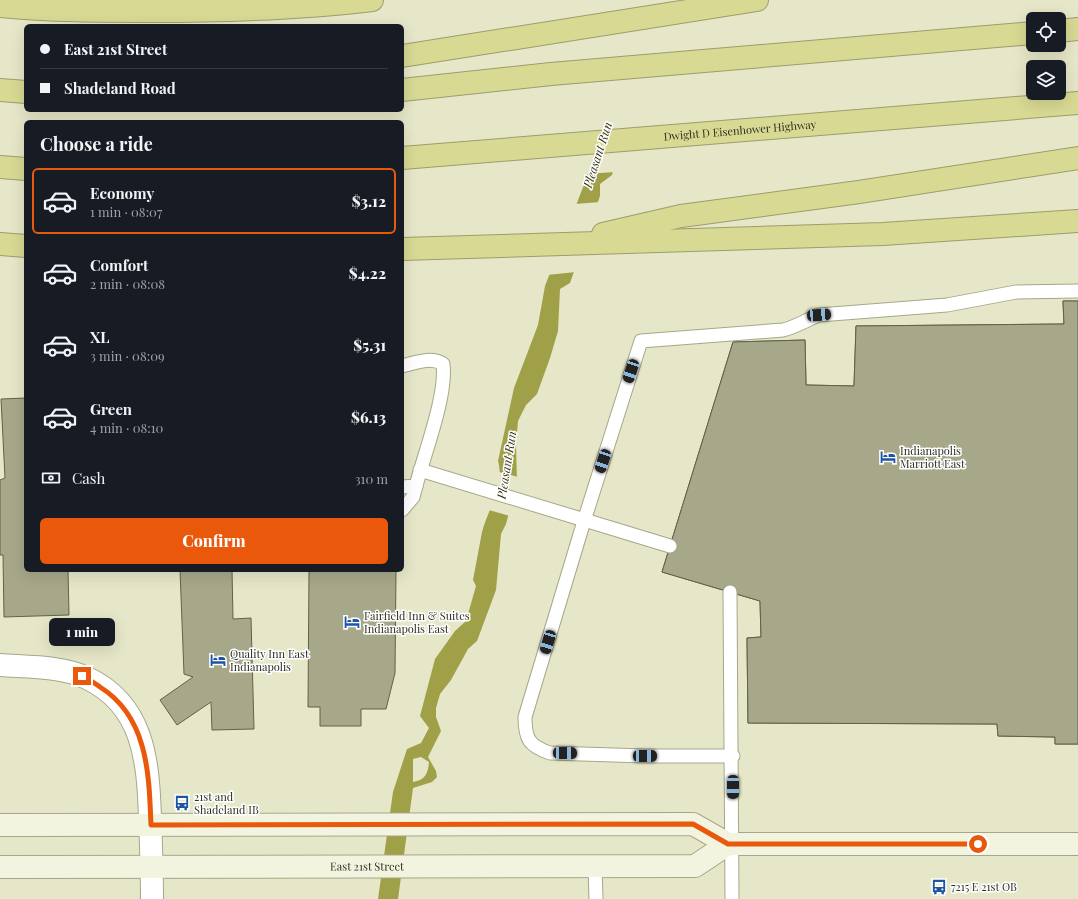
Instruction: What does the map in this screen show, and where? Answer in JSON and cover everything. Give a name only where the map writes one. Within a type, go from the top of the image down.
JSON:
[{"type":"highway","points":[[0,6],[72,10],[191,10],[265,8],[372,0]]},
{"type":"highway","points":[[404,56],[757,0]]},
{"type":"highway","points":[[1066,30],[1078,29]]},
{"type":"highway","points":[[404,90],[551,74],[1026,34]]},
{"type":"highway","points":[[0,90],[24,92]]},
{"type":"highway","name":"Dwight D Eisenhower Highway","points":[[404,158],[1078,102]]},
{"type":"highway","points":[[646,233],[682,216],[860,192],[1078,158]]},
{"type":"highway","points":[[0,167],[24,169]]},
{"type":"highway","points":[[404,249],[561,244],[646,233],[883,234],[1078,221]]},
{"type":"highway","points":[[0,244],[24,246]]},
{"type":"main road","points":[[0,825],[151,835],[361,824],[693,824],[730,844],[1078,844]]},
{"type":"main road","name":"East 21st Street","points":[[0,868],[695,866],[730,844]]},
{"type":"street","points":[[0,665],[74,673],[87,678],[107,691],[120,703],[131,717],[144,747],[149,787],[152,899]]},
{"type":"lane","points":[[733,756],[645,756],[550,753],[539,749],[528,740],[525,729],[525,717],[584,521],[641,341],[783,330],[797,326],[804,321],[819,315],[947,305],[1016,292],[1078,291]]},
{"type":"lane","points":[[404,366],[438,360],[443,364],[444,383],[413,497],[404,508]]},
{"type":"lane","points":[[420,470],[459,484],[670,546]]},
{"type":"lane","points":[[404,487],[416,486]]},
{"type":"lane","points":[[730,592],[733,756],[730,844],[732,899]]},
{"type":"lane","points":[[595,866],[596,899]]},
{"type":"water","name":"Pleasant Run","points":[[638,0],[656,0],[612,175],[600,184],[600,196],[570,283],[560,289],[558,331],[537,394],[526,405],[518,421],[516,444],[517,483],[506,524],[501,534],[496,590],[477,641],[468,649],[451,680],[440,694],[436,708],[436,717],[441,731],[428,757],[436,771],[437,777],[432,782],[413,788],[398,899],[378,899],[393,792],[407,749],[421,743],[429,728],[420,716],[435,659],[455,631],[466,621],[476,586],[473,580],[482,532],[498,488],[500,470],[498,461],[514,388],[538,325],[545,286],[585,182]],"holes":[[[421,757],[429,762],[428,770],[425,776],[420,780],[413,782],[413,759]]]},
{"type":"pier","points":[[636,0],[658,0],[615,172],[586,174]]},
{"type":"pier","points":[[600,202],[576,272],[547,275],[575,204]]},
{"type":"pier","points":[[499,472],[518,477],[519,483],[510,516],[489,510]]},
{"type":"building","name":"Indianapolis Marriott East","points":[[1063,301],[1078,301],[1078,744],[1055,744],[1055,737],[998,736],[997,724],[748,723],[747,638],[761,637],[760,601],[662,572],[733,342],[805,340],[806,385],[854,386],[856,326],[1064,324]],"holes":[[[965,528],[967,629],[991,629],[991,641],[986,642],[986,654],[825,656],[825,646],[816,646],[816,639],[850,638],[850,613],[828,591],[887,529]]]},
{"type":"building","name":"Indianapolis Marriott East","points":[[1063,301],[1078,301],[1078,744],[1055,744],[1055,737],[998,736],[997,724],[748,723],[747,638],[761,637],[760,601],[662,572],[733,342],[805,340],[806,385],[854,386],[856,326],[1064,324]]},
{"type":"building","points":[[24,398],[24,572],[68,572],[69,615],[4,617],[3,555],[0,555],[0,480],[5,478],[1,399]]},
{"type":"building","name":"Quality Inn East Indianapolis","points":[[180,572],[232,572],[233,619],[251,618],[254,729],[212,730],[211,702],[177,725],[160,700],[193,677],[184,674]]},
{"type":"building","name":"Fairfield Inn & Suites Indianapolis East","points":[[309,572],[396,572],[395,673],[386,709],[361,709],[361,726],[320,726],[320,707],[308,707]]},
{"type":"place","name":"Indianapolis Marriott East","points":[[888,457]]},
{"type":"place","name":"Fairfield Inn & Suites Indianapolis East","points":[[352,622]]},
{"type":"place","name":"Quality Inn East Indianapolis","points":[[218,660]]},
{"type":"place","name":"21st and Shadeland IB","points":[[182,803]]},
{"type":"place","name":"7215 E 21st OB","points":[[939,887]]},
{"type":"route","points":[[82,676],[112,695],[131,717],[138,731],[145,753],[151,825],[693,824],[728,844],[978,844]]}]
